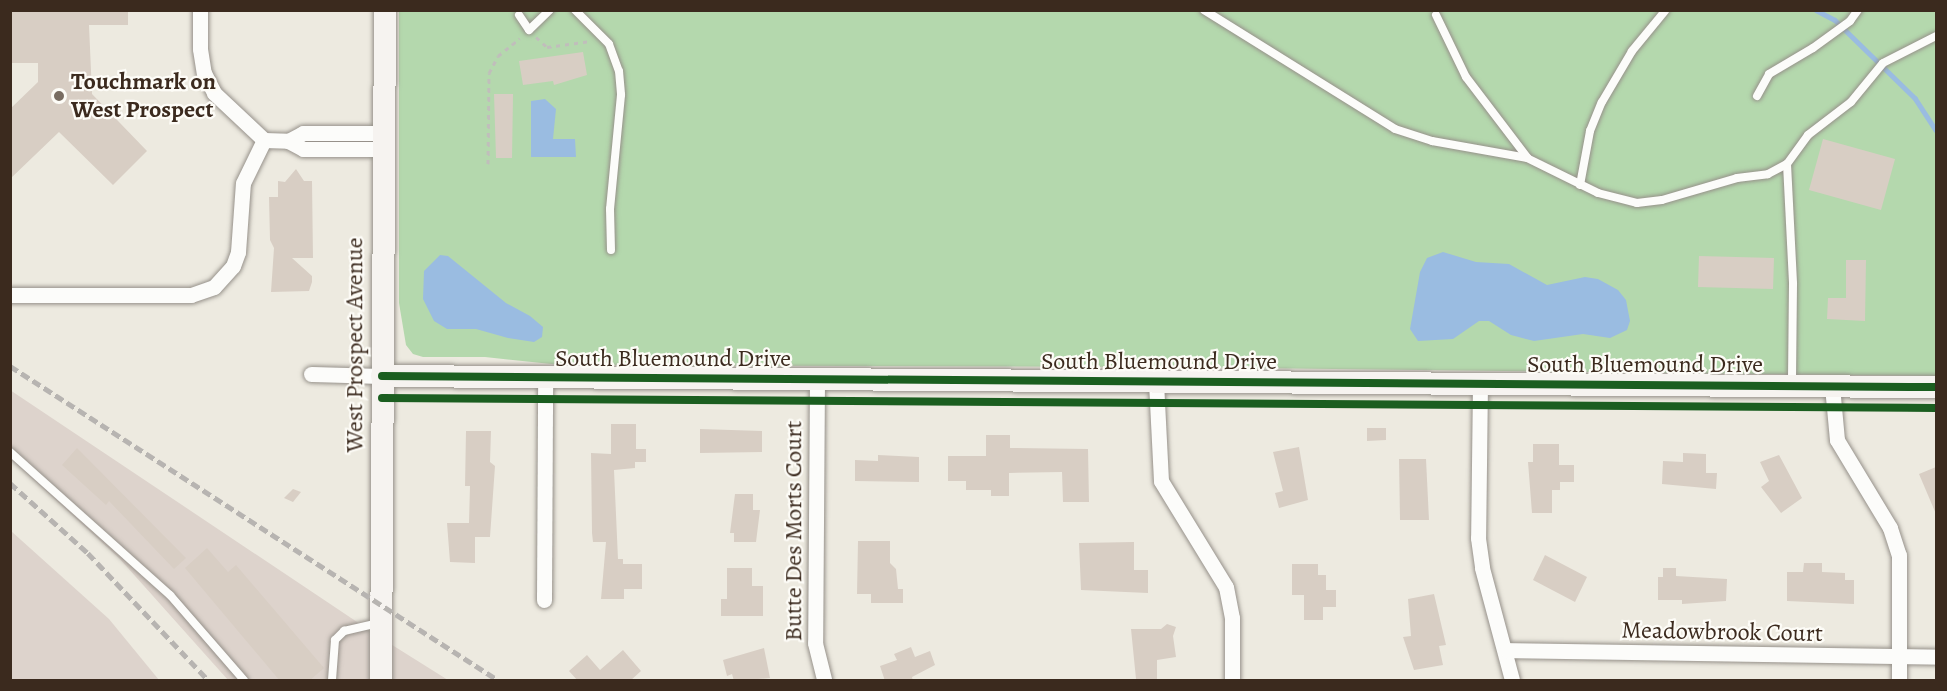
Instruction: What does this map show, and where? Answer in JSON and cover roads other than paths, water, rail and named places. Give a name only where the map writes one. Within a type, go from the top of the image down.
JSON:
[{"type":"main road","name":"West Prospect Avenue","points":[[381,681],[384,10]]},
{"type":"main road","name":"South Bluemound Drive","points":[[382,376],[1936,387]]},
{"type":"street","points":[[200,10],[200,49],[214,93],[264,140],[288,141],[303,149],[382,141]]},
{"type":"street","points":[[10,295],[192,295],[214,287],[233,266],[238,252],[243,183],[264,140]]},
{"type":"street","points":[[311,374],[382,376]]},
{"type":"street","points":[[544,600],[545,378]]},
{"type":"street","name":"Butte Des Morts Court","points":[[817,380],[815,644],[824,681]]},
{"type":"street","points":[[1156,382],[1161,481],[1226,587],[1232,618],[1232,681]]},
{"type":"street","points":[[1480,383],[1478,538],[1482,568],[1507,650],[1512,681]]},
{"type":"street","points":[[1832,386],[1837,440],[1890,528],[1899,555],[1899,681]]},
{"type":"street","name":"Meadowbrook Court","points":[[1507,650],[1936,657]]},
{"type":"lane","points":[[519,15],[529,30],[550,10]]},
{"type":"lane","points":[[575,10],[616,54],[621,95],[610,209],[611,250]]},
{"type":"lane","points":[[1204,10],[1395,129],[1432,141],[1527,158],[1580,185],[1617,200],[1637,203],[1662,200],[1737,178],[1768,174],[1787,164],[1808,135],[1851,102],[1879,67],[1936,36]]},
{"type":"lane","points":[[1757,96],[1769,74],[1841,28],[1858,10]]},
{"type":"lane","points":[[1580,185],[1590,131],[1602,102],[1632,51],[1665,11]]},
{"type":"lane","points":[[1436,15],[1466,77],[1527,158]]},
{"type":"lane","points":[[1787,164],[1793,284],[1792,386]]},
{"type":"lane","points":[[10,452],[170,595],[244,681]]},
{"type":"lane","points":[[332,681],[334,640],[344,631],[381,622]]},
{"type":"water","points":[[545,99],[556,109],[553,139],[575,139],[576,157],[531,157],[531,101]]},
{"type":"water","points":[[1443,252],[1476,262],[1509,264],[1547,285],[1585,277],[1598,279],[1618,290],[1626,300],[1630,321],[1627,330],[1610,338],[1583,334],[1534,341],[1511,335],[1489,321],[1479,321],[1453,339],[1418,341],[1410,329],[1420,272],[1427,258]]},
{"type":"water","points":[[440,255],[448,256],[506,303],[530,316],[543,327],[542,337],[534,342],[476,329],[447,329],[434,321],[423,299],[424,271]]},
{"type":"waterway","points":[[1816,10],[1835,20],[1915,98],[1936,130]]},
{"type":"railway","points":[[10,366],[498,680]]},
{"type":"railway","points":[[10,483],[88,553],[208,680]]},
{"type":"place","name":"Touchmark on West Prospect","points":[[59,96]]}]
